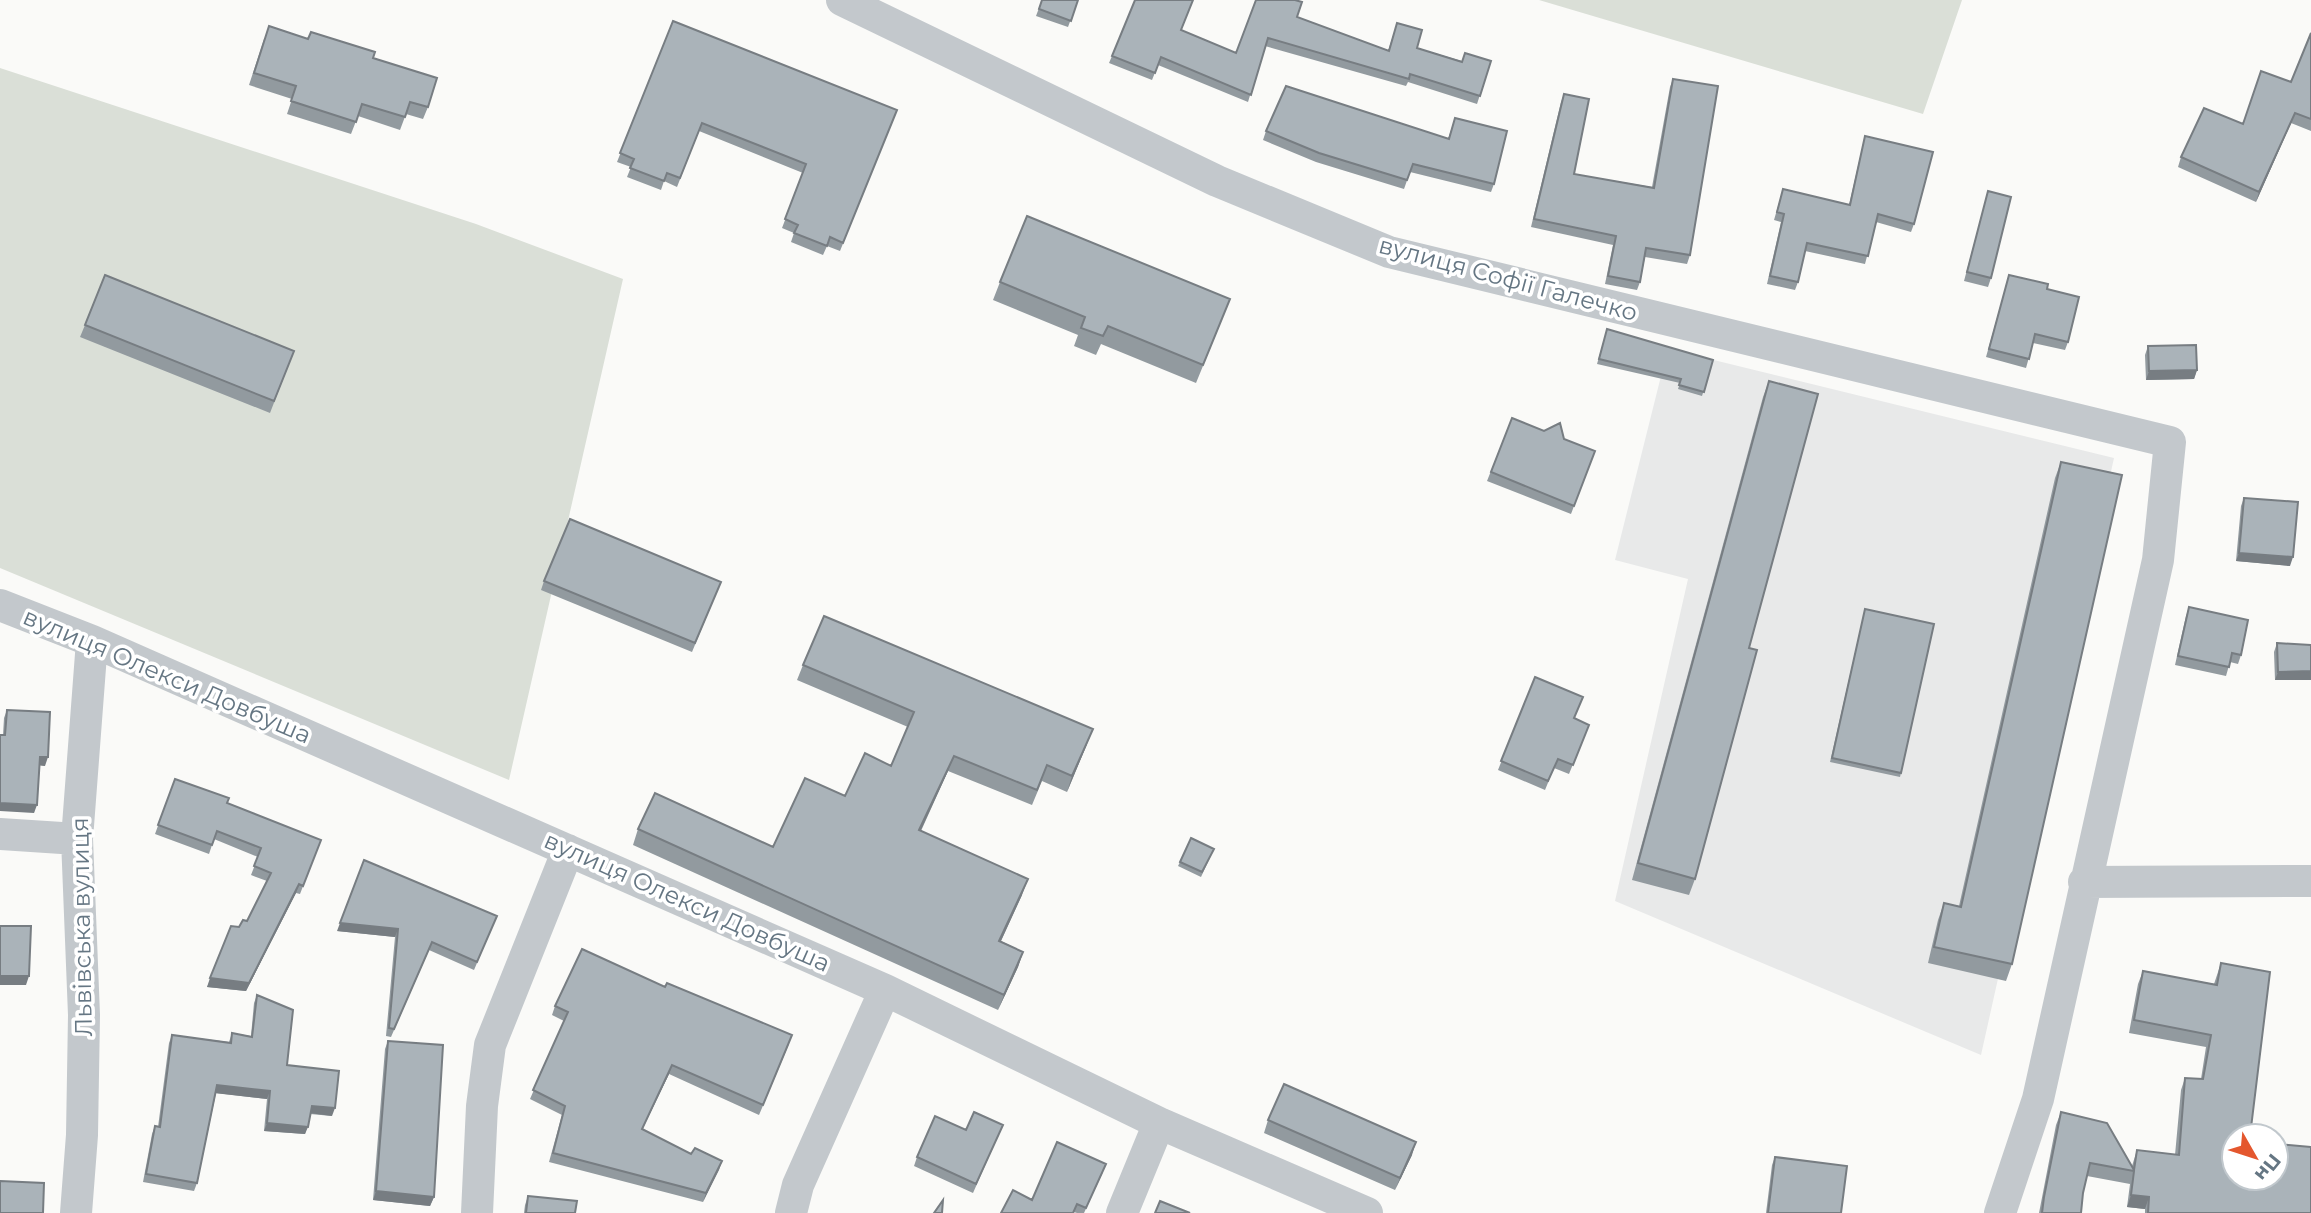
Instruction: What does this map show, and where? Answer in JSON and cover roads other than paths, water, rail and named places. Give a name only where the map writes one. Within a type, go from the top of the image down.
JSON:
[{"type":"street","name":"вулиця Софії Галечко","points":[[842,0],[1217,181],[1390,252],[2170,442],[2158,560],[2084,882]]},
{"type":"street","name":"вулиця Олекси Довбуша","points":[[0,605],[92,641],[884,989],[1159,1123],[1367,1213]]},
{"type":"street","name":"Львівська вулиця","points":[[76,1213],[82,1135],[84,1015],[77,839],[92,641]]},
{"type":"street","points":[[0,834],[77,839]]},
{"type":"street","points":[[477,1213],[482,1107],[489,1045],[568,850]]},
{"type":"street","points":[[2000,1213],[2038,1099],[2084,882],[2311,881]]},
{"type":"street","points":[[791,1213],[798,1185],[884,989]]},
{"type":"street","points":[[1122,1213],[1159,1123]]}]
